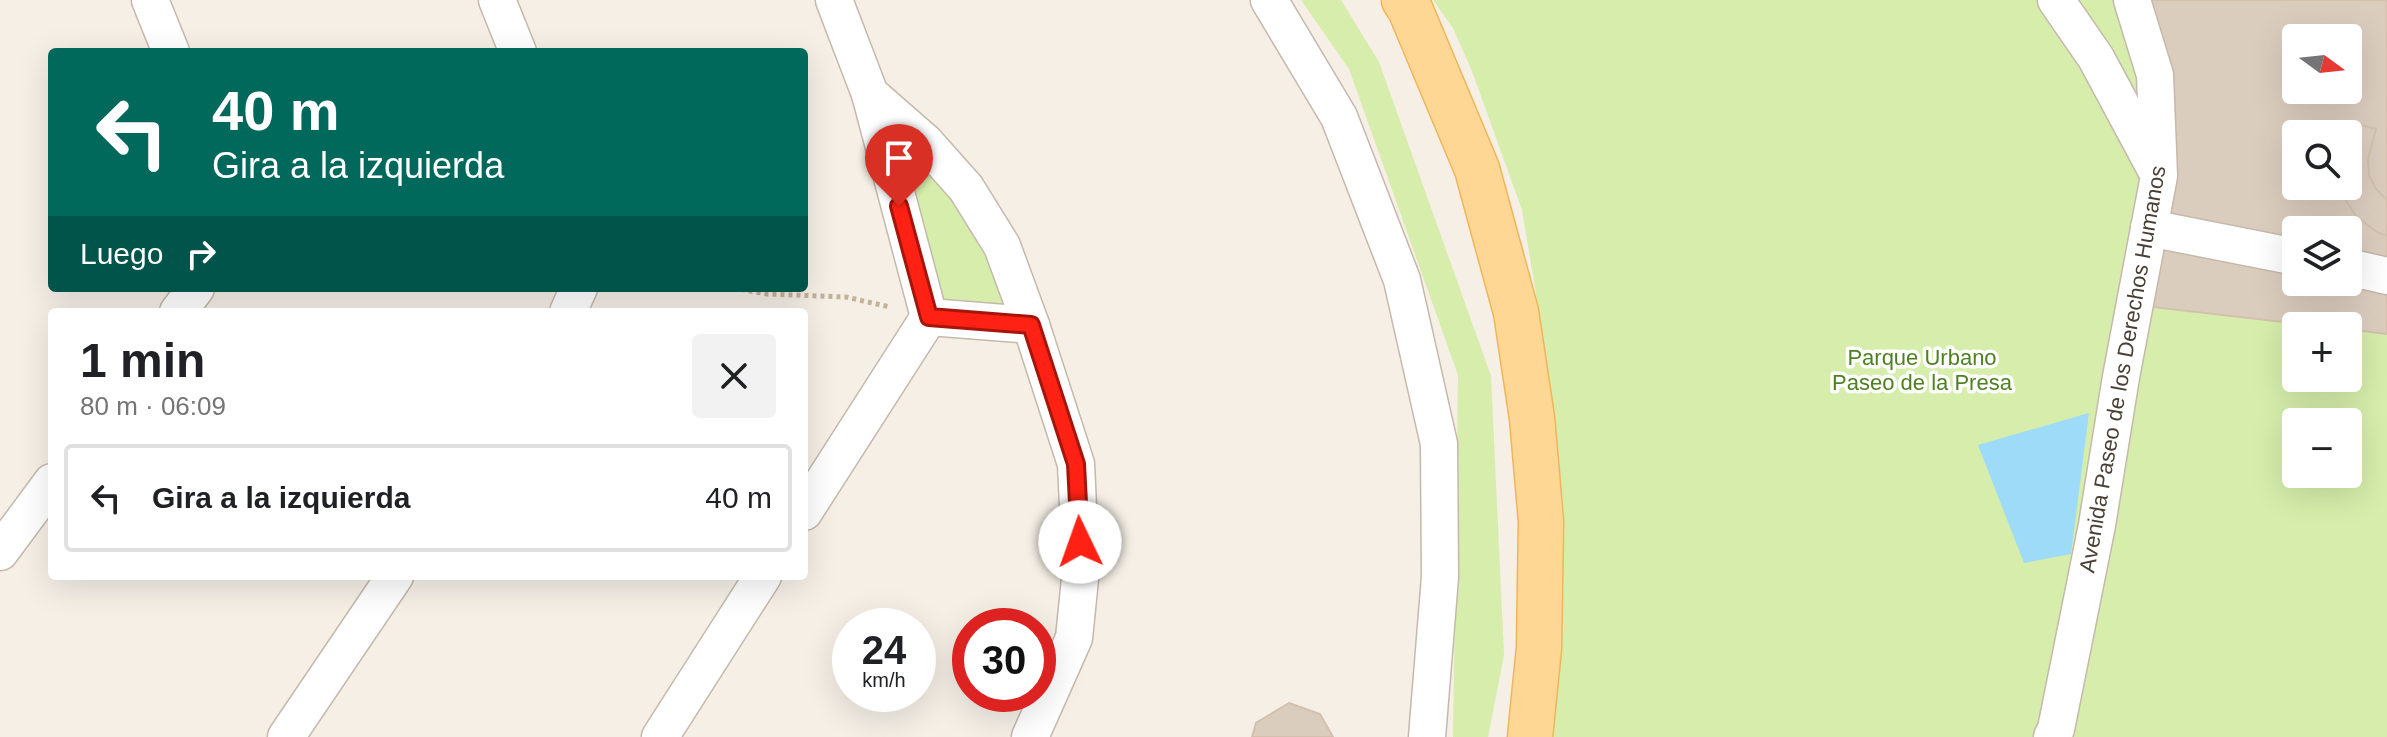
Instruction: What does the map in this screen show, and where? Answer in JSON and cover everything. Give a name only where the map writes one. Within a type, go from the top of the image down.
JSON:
[{"type":"main road","points":[[1404,0],[1477,169],[1516,312],[1532,418],[1541,521],[1539,648],[1530,737]]},
{"type":"main road","points":[[1505,737],[1521,676],[1539,648]]},
{"type":"street","points":[[150,0],[169,48]]},
{"type":"street","points":[[497,0],[516,48]]},
{"type":"street","points":[[808,506],[929,317],[870,94],[834,0]]},
{"type":"street","points":[[1269,0],[1339,117],[1402,280],[1439,444],[1440,577],[1427,737]]},
{"type":"street","points":[[2056,0],[2096,58],[2159,176]]},
{"type":"street","name":"Avenida Paseo de los Derechos Humanos","points":[[2052,737],[2097,525],[2159,176],[2155,75],[2132,0]]},
{"type":"street","points":[[870,94],[925,142],[966,188],[1002,246],[1076,464],[1081,569],[1074,638],[1030,737]]},
{"type":"street","points":[[2149,228],[2282,254]]},
{"type":"street","points":[[2362,270],[2387,276]]},
{"type":"street","points":[[929,317],[1031,325]]},
{"type":"street","points":[[0,552],[48,487]]},
{"type":"street","points":[[286,737],[392,580]]},
{"type":"street","points":[[660,737],[760,580]]},
{"type":"path","points":[[756,292],[846,297],[929,317]]},
{"type":"green space","points":[[1301,0],[1341,0],[1379,62],[1491,376],[1504,655],[1488,737],[1453,737],[1458,375],[1349,69]]},
{"type":"green space","name":"Parque Urbano Paseo de la Presa","points":[[1433,0],[2387,0],[2387,737],[1548,737],[1553,547],[1542,330],[1522,210],[1472,71],[1453,28]]},
{"type":"green space","points":[[894,139],[947,193],[971,223],[993,261],[1004,304],[938,301]]},
{"type":"water","points":[[2089,413],[2071,554],[2024,563],[1978,445]]},
{"type":"building","points":[[2132,0],[2387,0],[2387,334],[2362,331],[2362,312],[2282,312],[2282,322],[2135,305],[2160,177]]},
{"type":"building","points":[[2362,125],[2376,129],[2368,159],[2369,175],[2376,189],[2387,200],[2387,236],[2362,221],[2362,216],[2356,216],[2346,200],[2362,200]]},
{"type":"building","points":[[1289,703],[1320,714],[1333,737],[1252,737],[1256,723]]},
{"type":"route","points":[[899,206],[929,317],[1031,325],[1076,464],[1080,542]]}]
